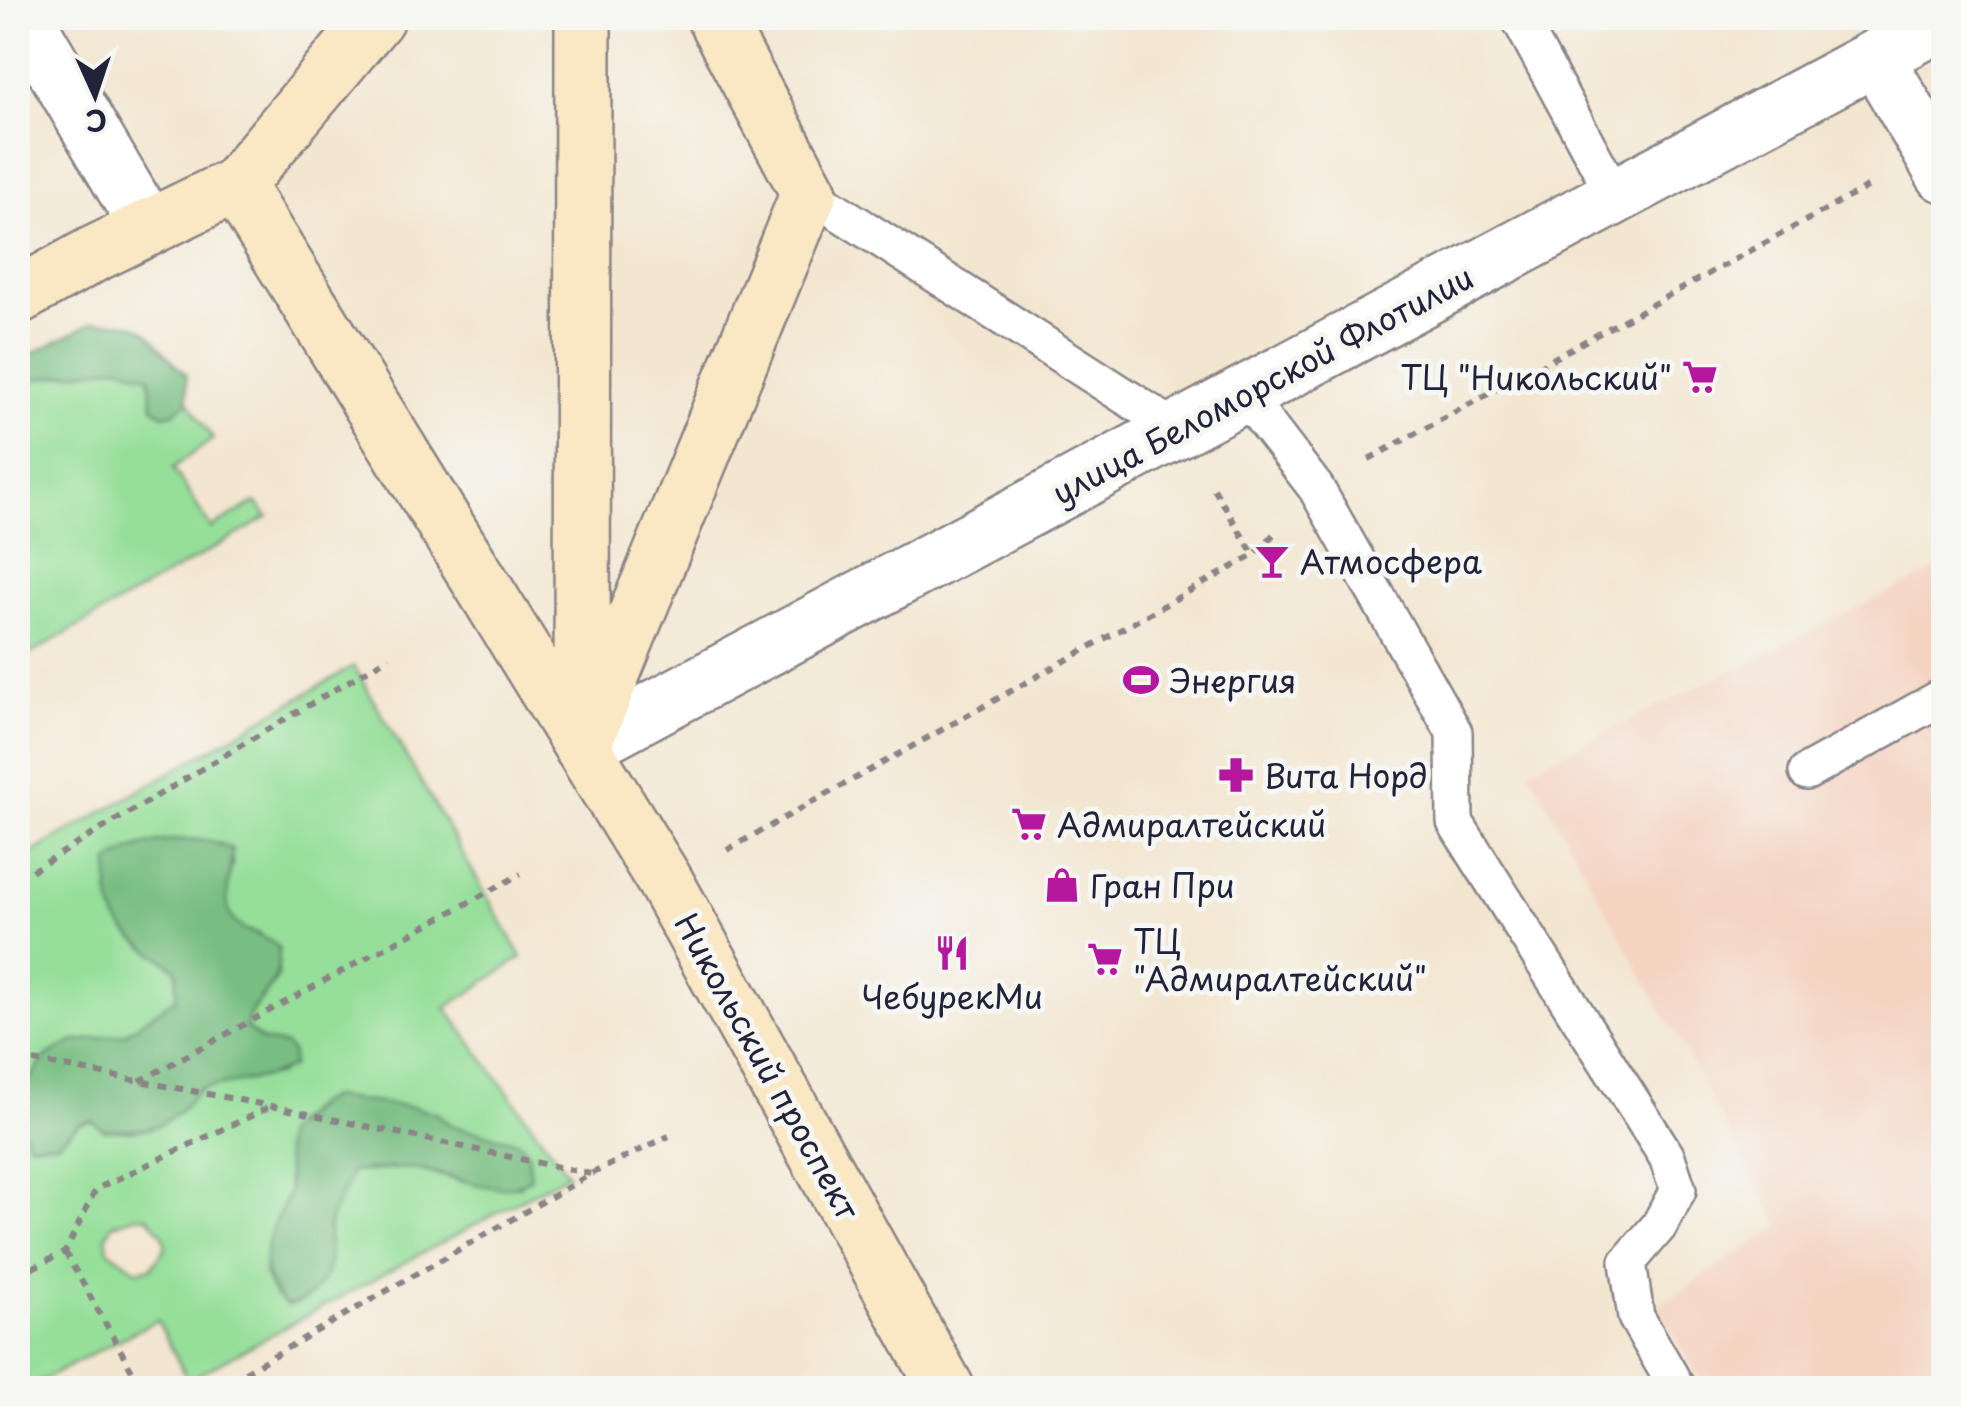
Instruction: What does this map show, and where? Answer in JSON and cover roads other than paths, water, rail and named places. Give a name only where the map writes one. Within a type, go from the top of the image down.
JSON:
[{"type":"street","points":[[26,18],[148,228]]},
{"type":"street","points":[[18,296],[236,185],[376,18]]},
{"type":"street","points":[[582,747],[583,18]]},
{"type":"street","points":[[582,747],[809,193],[715,18]]},
{"type":"street","points":[[1911,33],[1944,174]]},
{"type":"street","name":"улица Беломорской Флотилии","points":[[582,747],[1176,428],[1245,396],[1911,33]]},
{"type":"street","name":"Никольский проспект","points":[[236,185],[666,882],[946,1388]]},
{"type":"lane","points":[[1520,18],[1615,196]]},
{"type":"lane","points":[[809,193],[1176,428]]},
{"type":"lane","points":[[1245,396],[1316,488],[1454,732],[1456,822],[1667,1158],[1678,1190],[1659,1226],[1628,1262],[1636,1316],[1677,1388]]},
{"type":"lane","points":[[1806,772],[1944,696]]},
{"type":"place","name":"ТЦ \"Никольский\"","points":[[1700,377]]},
{"type":"place","name":"Атмосфера","points":[[1272,561]]},
{"type":"place","name":"Энергия","points":[[1141,680]]},
{"type":"place","name":"Вита Норд","points":[[1236,775]]},
{"type":"place","name":"Адмиралтейский","points":[[1029,824]]},
{"type":"place","name":"Гран При","points":[[1062,885]]},
{"type":"place","name":"ЧебурекМи","points":[[952,953]]},
{"type":"place","name":"ТЦ \"Адмиралтейский\"","points":[[1105,959]]}]
